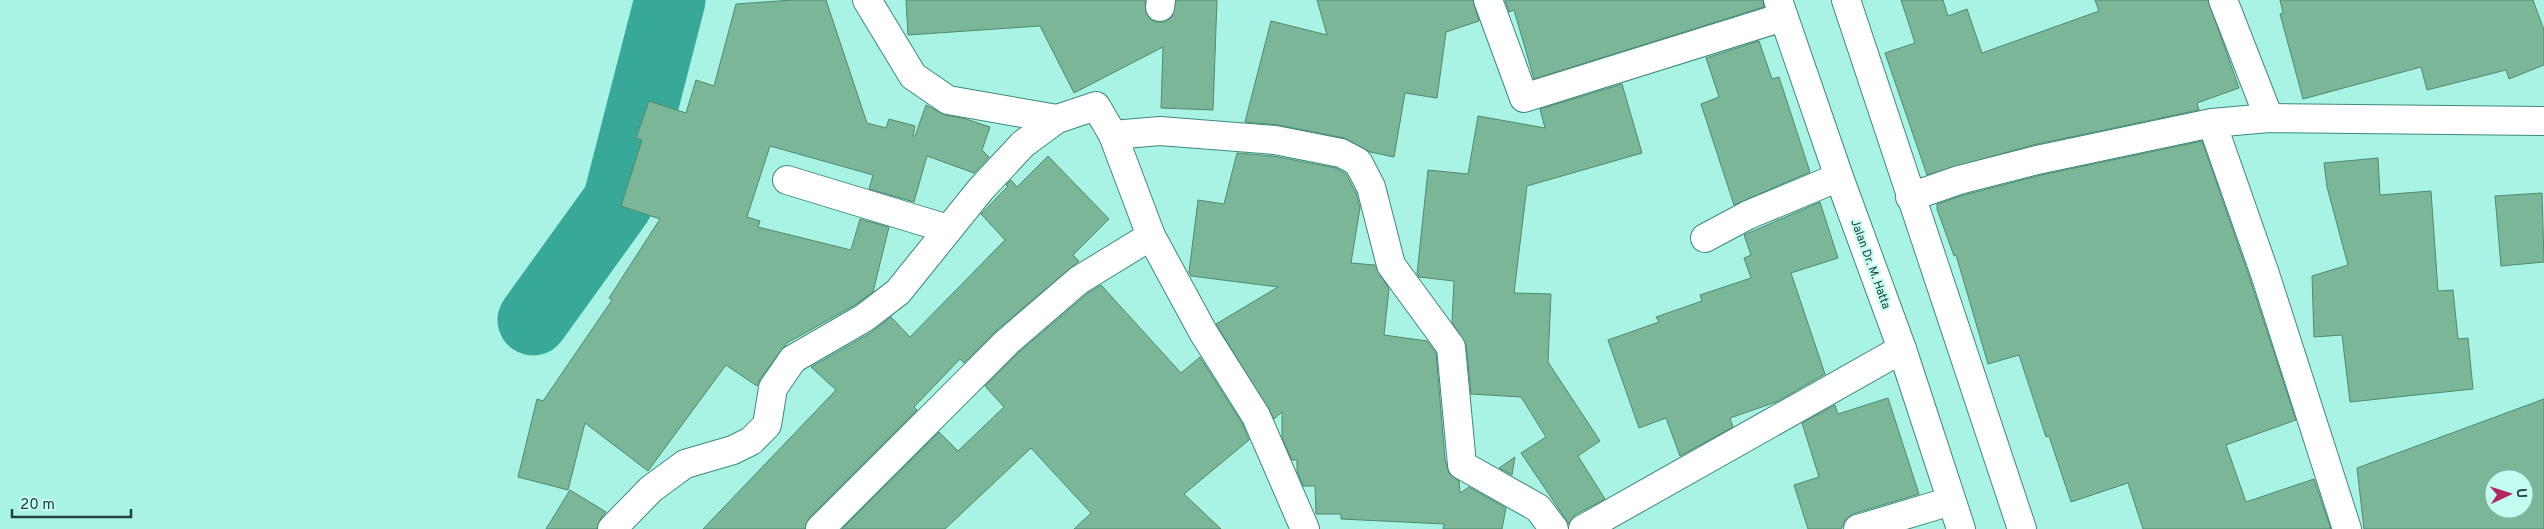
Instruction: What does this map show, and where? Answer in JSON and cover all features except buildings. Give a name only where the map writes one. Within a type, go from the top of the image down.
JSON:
[{"type":"street","points":[[867,0],[913,76],[948,100],[1057,120]]},
{"type":"street","points":[[1488,0],[1524,98],[1781,8]]},
{"type":"street","points":[[1846,0],[2022,529]]},
{"type":"street","points":[[2223,0],[2269,118]]},
{"type":"street","name":"Jalan Dr. M. Hatta","points":[[1781,8],[1839,177],[1902,349],[1961,529]]},
{"type":"street","points":[[612,529],[652,489],[684,464],[733,450],[751,440],[767,425],[773,388],[793,359],[864,318],[898,292],[948,229],[1023,144],[1057,120],[1096,106],[1113,135],[1151,236],[1203,332],[1256,416],[1306,529]]},
{"type":"street","points":[[1910,197],[1959,180],[2037,160],[2212,123],[2269,118],[2542,125]]},
{"type":"street","points":[[2212,123],[2265,274],[2347,529]]},
{"type":"street","points":[[1113,135],[1160,131],[1275,140],[1342,153],[1358,162],[1371,187],[1391,265],[1451,347],[1462,465],[1538,508],[1554,529]]},
{"type":"street","points":[[1705,238],[1748,215],[1839,177]]},
{"type":"street","points":[[787,180],[948,229]]},
{"type":"street","points":[[820,529],[1007,342],[1079,280],[1151,236]]},
{"type":"street","points":[[1583,529],[1902,349]]},
{"type":"street","points":[[1858,529],[1951,500]]},
{"type":"waterway","points":[[533,320],[618,202],[670,0]]}]
